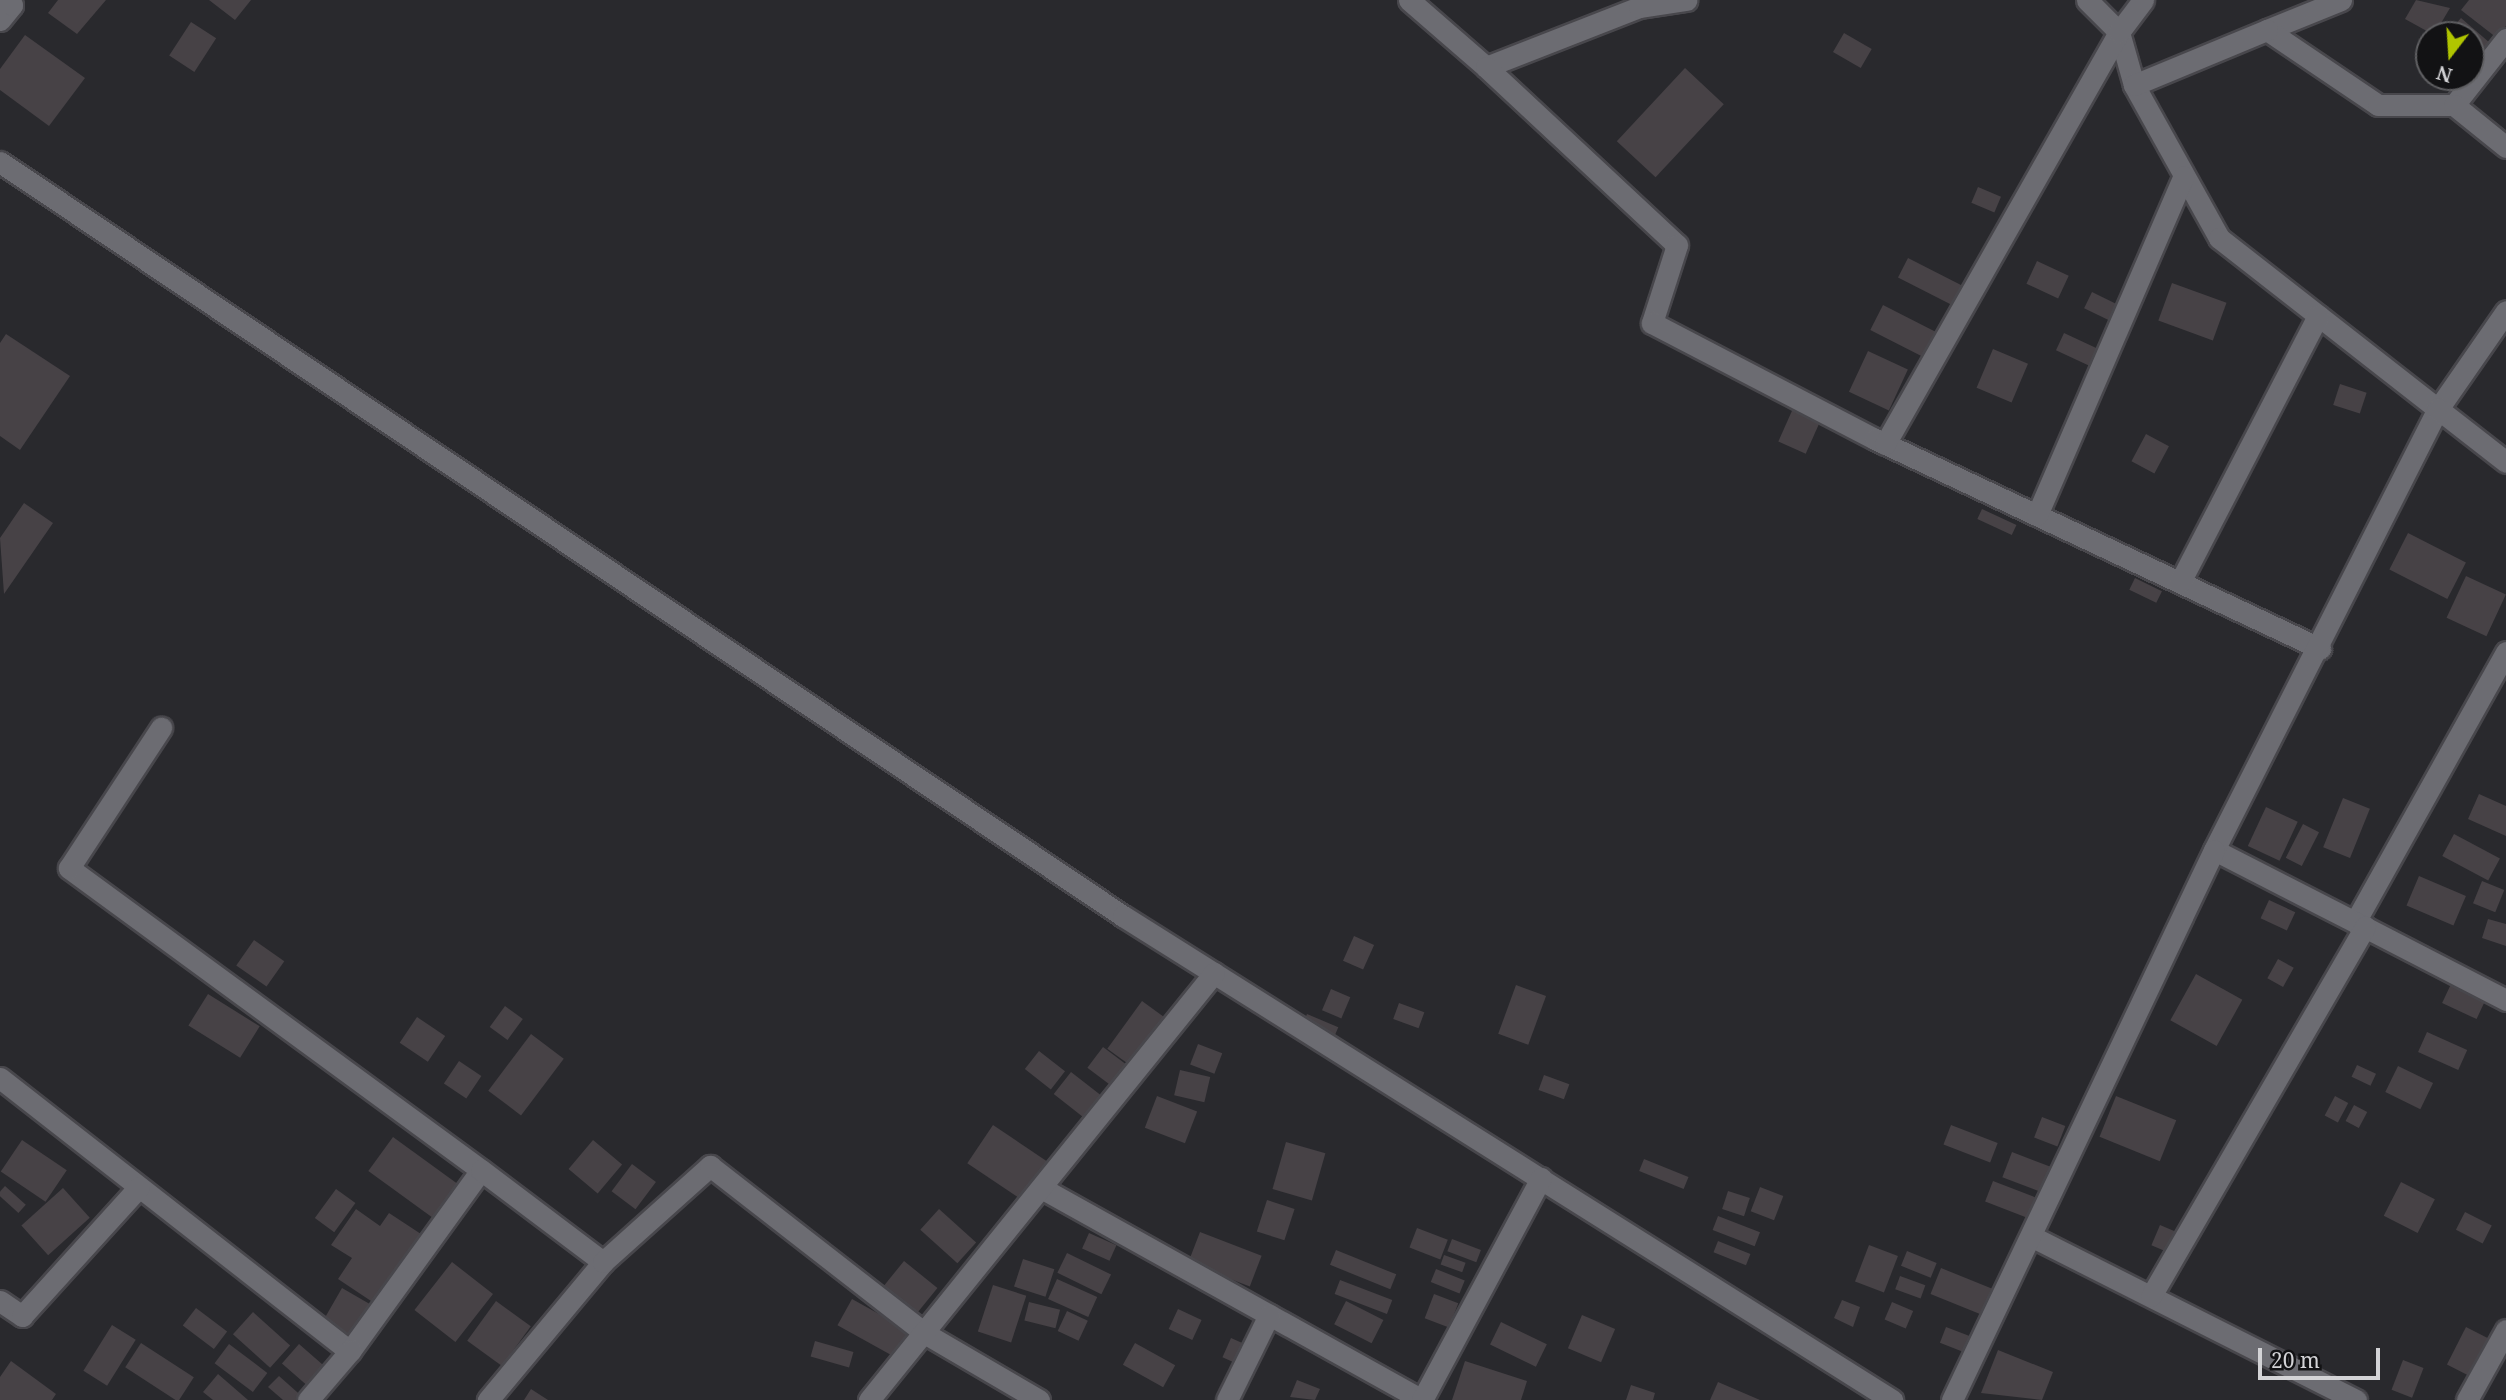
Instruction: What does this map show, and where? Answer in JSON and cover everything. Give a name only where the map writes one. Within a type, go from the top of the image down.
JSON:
[{"type":"street","points":[[0,20],[12,5],[6,0]]},
{"type":"street","points":[[1409,0],[1486,67],[1677,245],[1652,323],[1885,444],[2320,648]]},
{"type":"street","points":[[1486,67],[1639,7],[1686,0]]},
{"type":"street","points":[[2087,0],[2119,33],[2134,85],[2219,238],[2506,462]]},
{"type":"street","points":[[1885,444],[2119,33],[2143,0]]},
{"type":"street","points":[[2134,85],[2341,0]]},
{"type":"street","points":[[2267,30],[2378,105],[2454,105],[2506,147]]},
{"type":"street","points":[[2454,105],[2506,39]]},
{"type":"street","points":[[0,162],[1214,973],[1892,1400]]},
{"type":"street","points":[[2037,515],[2184,176]]},
{"type":"street","points":[[1952,1400],[2033,1237],[2214,850],[2320,648],[2438,409],[2506,311]]},
{"type":"street","points":[[2180,582],[2318,316]]},
{"type":"street","points":[[2151,1296],[2503,664]]},
{"type":"street","points":[[161,728],[69,868],[603,1262]]},
{"type":"street","points":[[2214,850],[2360,925],[2503,993]]},
{"type":"street","points":[[869,1400],[1045,1190],[1214,973]]},
{"type":"street","points":[[0,1078],[350,1351]]},
{"type":"street","points":[[488,1400],[603,1262],[710,1166],[926,1334],[1039,1400]]},
{"type":"street","points":[[308,1400],[350,1351],[481,1170]]},
{"type":"street","points":[[1045,1190],[1422,1400],[1541,1178]]},
{"type":"street","points":[[0,1301],[22,1316],[139,1186]]},
{"type":"street","points":[[2033,1237],[2356,1400]]},
{"type":"street","points":[[1227,1400],[1269,1315]]},
{"type":"street","points":[[2467,1400],[2506,1330]]},
{"type":"building","points":[[58,0],[106,0],[77,34],[48,13]]},
{"type":"building","points":[[209,0],[251,0],[235,20]]},
{"type":"building","points":[[2416,0],[2450,8],[2442,21],[2415,21],[2415,25],[2405,19]]},
{"type":"building","points":[[2469,0],[2506,0],[2506,26],[2497,38],[2485,29],[2485,21],[2475,21],[2461,10]]},
{"type":"building","points":[[191,22],[216,38],[194,72],[169,56]]},
{"type":"building","points":[[1844,33],[1872,49],[1861,68],[1833,52]]},
{"type":"building","points":[[25,35],[85,78],[49,126],[0,90],[0,69]]},
{"type":"building","points":[[1685,68],[1724,104],[1656,177],[1617,141]]},
{"type":"building","points":[[1978,187],[2001,197],[1994,212],[1971,203]]},
{"type":"building","points":[[1908,258],[1961,285],[1951,305],[1898,278]]},
{"type":"building","points":[[2037,261],[2069,276],[2058,298],[2026,284]]},
{"type":"building","points":[[2172,283],[2227,303],[2213,340],[2158,321]]},
{"type":"building","points":[[2092,292],[2123,307],[2115,323],[2084,308]]},
{"type":"building","points":[[1883,305],[1936,332],[1924,357],[1870,330]]},
{"type":"building","points":[[2064,333],[2105,352],[2097,369],[2056,350]]},
{"type":"building","points":[[6,334],[70,376],[20,450],[0,436],[0,343]]},
{"type":"building","points":[[1993,349],[2028,364],[2012,403],[1977,388]]},
{"type":"building","points":[[1868,351],[1908,370],[1889,410],[1849,392]]},
{"type":"building","points":[[2340,384],[2367,393],[2360,414],[2333,405]]},
{"type":"building","points":[[1795,404],[1822,416],[1806,454],[1778,441]]},
{"type":"building","points":[[2146,434],[2169,446],[2154,474],[2131,461]]},
{"type":"building","points":[[24,503],[53,523],[4,594],[0,538]]},
{"type":"building","points":[[1982,509],[2016,525],[2012,535],[1977,519]]},
{"type":"building","points":[[2408,533],[2466,563],[2447,599],[2389,570]]},
{"type":"building","points":[[2466,576],[2506,595],[2486,636],[2447,618]]},
{"type":"building","points":[[2135,578],[2162,591],[2156,603],[2129,590]]},
{"type":"building","points":[[2479,794],[2506,806],[2506,836],[2468,819]]},
{"type":"building","points":[[2343,798],[2370,809],[2350,858],[2323,847]]},
{"type":"building","points":[[2266,807],[2298,822],[2280,861],[2248,846]]},
{"type":"building","points":[[2303,824],[2319,832],[2302,866],[2286,858]]},
{"type":"building","points":[[2454,834],[2500,858],[2488,880],[2442,856]]},
{"type":"building","points":[[2419,876],[2466,896],[2453,925],[2406,905]]},
{"type":"building","points":[[2482,881],[2504,890],[2495,912],[2473,903]]},
{"type":"building","points":[[2269,900],[2295,912],[2287,930],[2261,918]]},
{"type":"building","points":[[2488,919],[2506,924],[2506,946],[2482,938]]},
{"type":"building","points":[[1354,936],[1374,945],[1363,970],[1343,961]]},
{"type":"building","points":[[254,940],[284,961],[267,987],[236,965]]},
{"type":"building","points":[[2278,959],[2294,968],[2283,987],[2267,978]]},
{"type":"building","points":[[2196,974],[2242,1000],[2217,1046],[2170,1020]]},
{"type":"building","points":[[2451,984],[2485,1000],[2477,1019],[2442,1003]]},
{"type":"building","points":[[1516,985],[1546,996],[1528,1045],[1498,1034]]},
{"type":"building","points":[[1331,989],[1350,997],[1341,1018],[1322,1010]]},
{"type":"building","points":[[208,994],[260,1026],[240,1058],[188,1025]]},
{"type":"building","points":[[1142,1001],[1168,1020],[1133,1068],[1107,1049]]},
{"type":"building","points":[[1399,1003],[1424,1012],[1419,1028],[1393,1019]]},
{"type":"building","points":[[505,1006],[523,1019],[508,1040],[490,1027]]},
{"type":"building","points":[[1307,1014],[1338,1027],[1332,1041],[1301,1028]]},
{"type":"building","points":[[417,1017],[445,1036],[428,1062],[400,1043]]},
{"type":"building","points":[[2427,1032],[2467,1050],[2458,1070],[2418,1052]]},
{"type":"building","points":[[531,1034],[564,1059],[521,1115],[488,1091]]},
{"type":"building","points":[[1198,1044],[1222,1053],[1214,1074],[1190,1065]]},
{"type":"building","points":[[1103,1047],[1131,1068],[1115,1089],[1087,1068]]},
{"type":"building","points":[[1039,1051],[1065,1071],[1051,1089],[1025,1069]]},
{"type":"building","points":[[459,1061],[481,1076],[466,1098],[444,1083]]},
{"type":"building","points":[[2357,1065],[2376,1074],[2371,1086],[2352,1077]]},
{"type":"building","points":[[2398,1066],[2433,1083],[2420,1109],[2385,1092]]},
{"type":"building","points":[[1180,1070],[1210,1077],[1204,1102],[1174,1095]]},
{"type":"building","points":[[1071,1072],[1104,1098],[1087,1120],[1054,1094]]},
{"type":"building","points":[[1544,1075],[1569,1084],[1564,1099],[1539,1090]]},
{"type":"building","points":[[1157,1096],[1197,1111],[1185,1143],[1145,1128]]},
{"type":"building","points":[[2116,1096],[2176,1120],[2160,1161],[2100,1137]]},
{"type":"building","points":[[2335,1096],[2348,1103],[2338,1122],[2325,1115]]},
{"type":"building","points":[[2354,1105],[2367,1112],[2359,1128],[2346,1121]]},
{"type":"building","points":[[2042,1117],[2065,1126],[2057,1146],[2034,1138]]},
{"type":"building","points":[[993,1125],[1054,1166],[1028,1204],[967,1163]]},
{"type":"building","points":[[1951,1125],[1998,1143],[1990,1163],[1943,1145]]},
{"type":"building","points":[[393,1137],[460,1186],[435,1220],[368,1171]]},
{"type":"building","points":[[22,1140],[67,1170],[46,1202],[1,1172]]},
{"type":"building","points":[[593,1140],[622,1164],[598,1194],[569,1169]]},
{"type":"building","points":[[1286,1142],[1325,1153],[1312,1200],[1272,1189]]},
{"type":"building","points":[[2012,1152],[2051,1167],[2042,1192],[2002,1177]]},
{"type":"building","points":[[1644,1159],[1689,1177],[1684,1189],[1639,1171]]},
{"type":"building","points":[[632,1164],[656,1182],[635,1209],[612,1191]]},
{"type":"building","points":[[1993,1181],[2035,1197],[2027,1218],[1985,1202]]},
{"type":"building","points":[[2401,1182],[2435,1199],[2418,1233],[2384,1216]]},
{"type":"building","points":[[5,1186],[26,1205],[18,1213],[0,1196]]},
{"type":"building","points":[[1760,1187],[1783,1196],[1774,1220],[1751,1211]]},
{"type":"building","points":[[63,1188],[90,1218],[48,1255],[21,1225]]},
{"type":"building","points":[[336,1189],[355,1203],[334,1232],[315,1218]]},
{"type":"building","points":[[1728,1191],[1750,1198],[1744,1216],[1722,1209]]},
{"type":"building","points":[[1267,1200],[1295,1209],[1284,1240],[1257,1231]]},
{"type":"building","points":[[356,1209],[380,1226],[389,1213],[424,1236],[377,1305],[338,1279],[352,1258],[331,1245]]},
{"type":"building","points":[[939,1209],[976,1242],[957,1263],[920,1230]]},
{"type":"building","points":[[2465,1212],[2492,1226],[2483,1243],[2456,1230]]},
{"type":"building","points":[[1718,1216],[1760,1232],[1755,1246],[1713,1230]]},
{"type":"building","points":[[2160,1225],[2196,1240],[2187,1260],[2151,1245]]},
{"type":"building","points":[[1417,1228],[1448,1240],[1440,1259],[1409,1248]]},
{"type":"building","points":[[1200,1232],[1262,1256],[1250,1286],[1188,1263]]},
{"type":"building","points":[[1089,1233],[1116,1245],[1109,1261],[1082,1249]]},
{"type":"building","points":[[1452,1239],[1481,1250],[1476,1262],[1447,1251]]},
{"type":"building","points":[[1718,1241],[1750,1254],[1746,1265],[1714,1252]]},
{"type":"building","points":[[1869,1245],[1898,1256],[1884,1293],[1855,1281]]},
{"type":"building","points":[[1336,1250],[1396,1274],[1390,1289],[1330,1265]]},
{"type":"building","points":[[1907,1251],[1937,1263],[1931,1278],[1901,1266]]},
{"type":"building","points":[[1067,1253],[1111,1274],[1101,1294],[1057,1273]]},
{"type":"building","points":[[1444,1255],[1466,1263],[1462,1272],[1441,1264]]},
{"type":"building","points":[[1023,1259],[1054,1269],[1045,1297],[1014,1287]]},
{"type":"building","points":[[904,1261],[937,1288],[914,1318],[880,1291]]},
{"type":"building","points":[[452,1262],[493,1294],[455,1342],[414,1310]]},
{"type":"building","points":[[1941,1268],[2000,1292],[1990,1318],[1931,1294]]},
{"type":"building","points":[[1436,1269],[1465,1281],[1459,1294],[1431,1282]]},
{"type":"building","points":[[1900,1276],[1925,1285],[1921,1298],[1895,1289]]},
{"type":"building","points":[[1057,1279],[1097,1297],[1088,1317],[1048,1299]]},
{"type":"building","points":[[1340,1280],[1392,1300],[1387,1314],[1335,1294]]},
{"type":"building","points":[[993,1285],[1026,1296],[1011,1342],[978,1332]]},
{"type":"building","points":[[342,1288],[373,1306],[353,1341],[322,1323]]},
{"type":"building","points":[[1434,1294],[1458,1303],[1449,1328],[1425,1318]]},
{"type":"building","points":[[852,1299],[910,1331],[895,1357],[837,1325]]},
{"type":"building","points":[[1842,1300],[1860,1307],[1853,1327],[1834,1318]]},
{"type":"building","points":[[496,1301],[531,1326],[502,1366],[467,1341]]},
{"type":"building","points":[[1346,1301],[1383,1320],[1372,1343],[1334,1324]]},
{"type":"building","points":[[1029,1302],[1060,1310],[1055,1328],[1024,1320]]},
{"type":"building","points":[[1892,1302],[1913,1311],[1906,1328],[1885,1319]]},
{"type":"building","points":[[196,1308],[227,1331],[214,1349],[183,1326]]},
{"type":"building","points":[[1178,1309],[1202,1320],[1192,1340],[1169,1329]]},
{"type":"building","points":[[1067,1311],[1088,1321],[1079,1341],[1058,1331]]},
{"type":"building","points":[[253,1312],[290,1345],[270,1368],[233,1334]]},
{"type":"building","points":[[1582,1315],[1615,1329],[1601,1362],[1568,1348]]},
{"type":"building","points":[[1501,1322],[1547,1344],[1536,1367],[1490,1344]]},
{"type":"building","points":[[112,1325],[136,1340],[107,1386],[83,1371]]},
{"type":"building","points":[[1946,1327],[1972,1337],[1966,1353],[1940,1343]]},
{"type":"building","points":[[2466,1327],[2505,1347],[2486,1384],[2447,1364]]},
{"type":"building","points":[[1231,1338],[1263,1352],[1254,1371],[1222,1357]]},
{"type":"building","points":[[815,1341],[853,1352],[849,1367],[811,1356]]},
{"type":"building","points":[[141,1343],[194,1377],[179,1400],[176,1400],[125,1367]]},
{"type":"building","points":[[1135,1343],[1175,1365],[1163,1387],[1123,1365]]},
{"type":"building","points":[[229,1344],[267,1373],[253,1392],[215,1363]]},
{"type":"building","points":[[299,1344],[330,1371],[313,1391],[282,1364]]},
{"type":"building","points":[[1998,1350],[2053,1372],[2042,1400],[1981,1393]]},
{"type":"building","points":[[2403,1360],[2424,1368],[2412,1398],[2392,1390]]},
{"type":"building","points":[[11,1361],[56,1394],[52,1400],[0,1400],[0,1377]]},
{"type":"building","points":[[1465,1361],[1527,1381],[1521,1400],[1452,1400]]},
{"type":"building","points":[[218,1374],[248,1400],[213,1400],[203,1392]]},
{"type":"building","points":[[279,1376],[306,1400],[283,1400],[268,1387]]},
{"type":"building","points":[[1297,1380],[1320,1389],[1315,1400],[1290,1397]]},
{"type":"building","points":[[1718,1382],[1760,1400],[1710,1400]]},
{"type":"building","points":[[1631,1385],[1655,1393],[1653,1400],[1626,1400]]},
{"type":"building","points":[[531,1389],[548,1400],[524,1400]]}]
